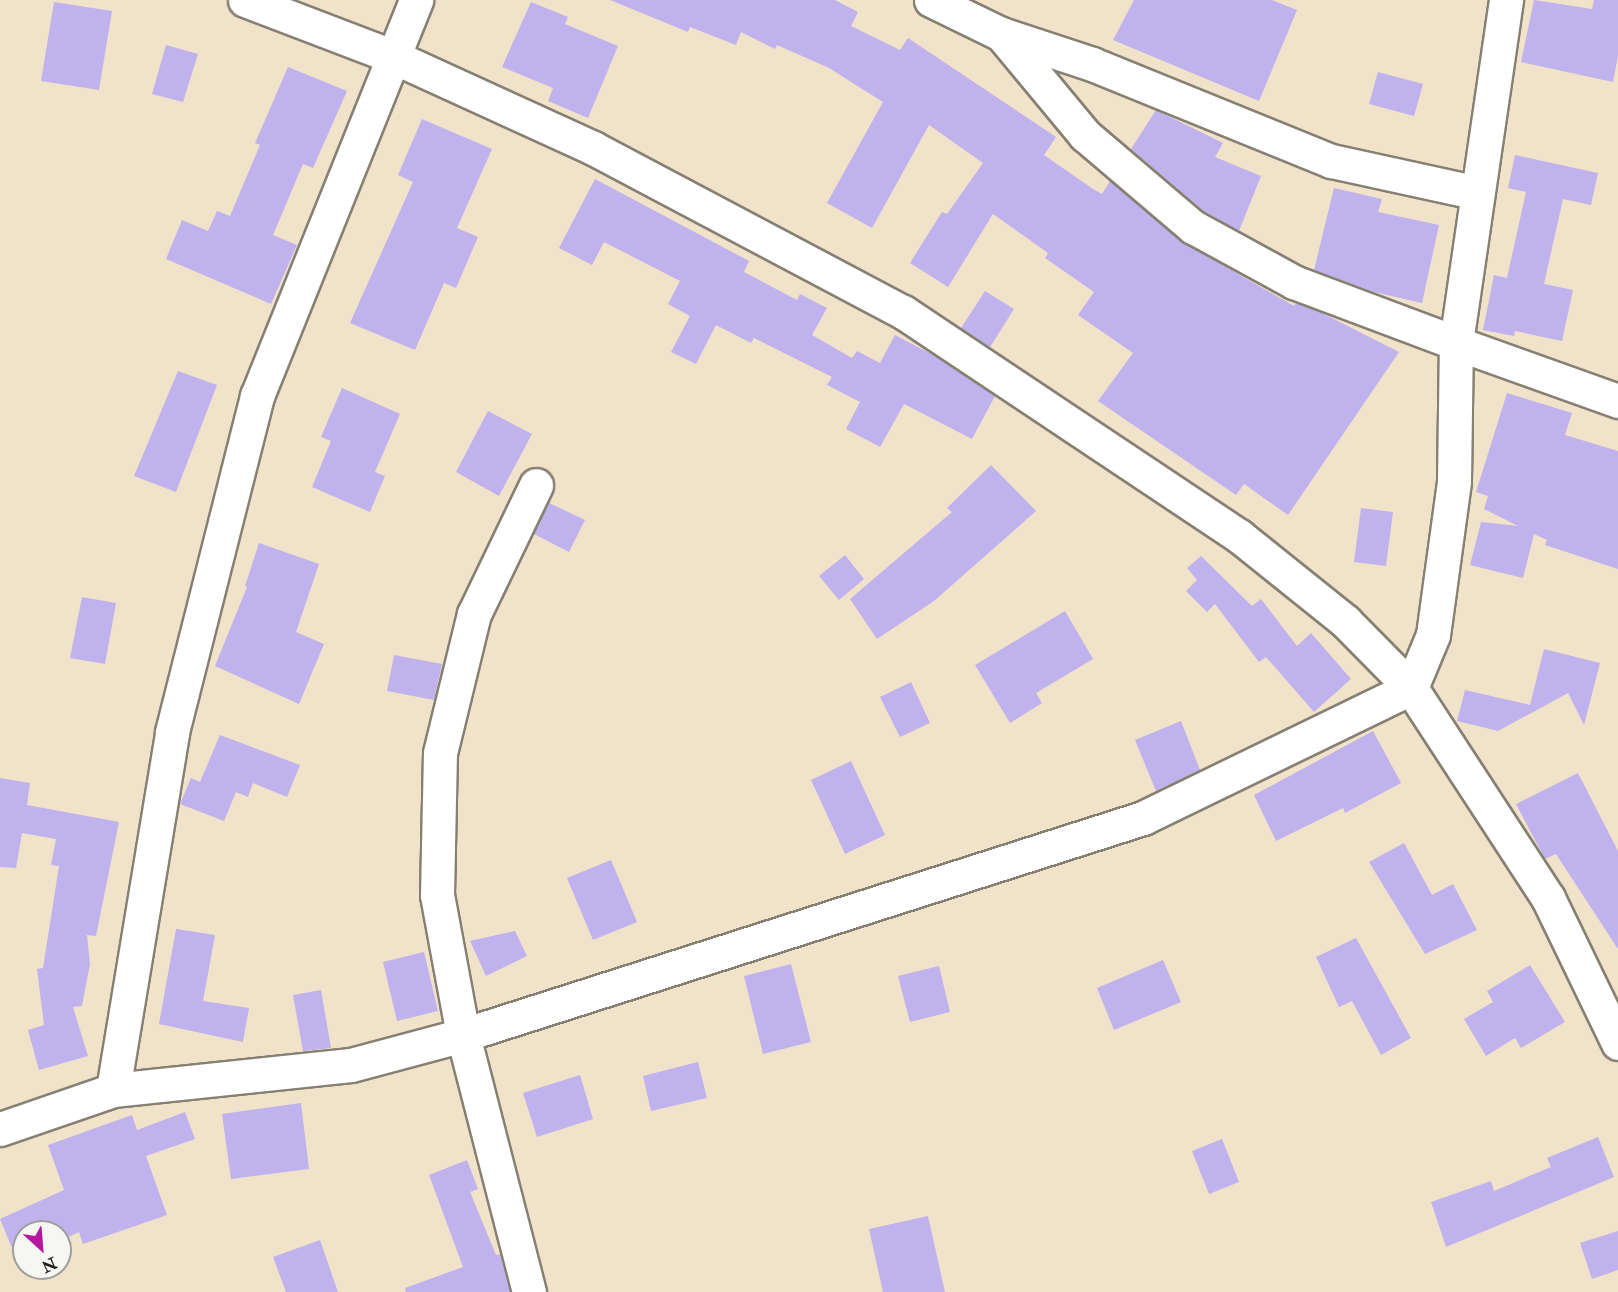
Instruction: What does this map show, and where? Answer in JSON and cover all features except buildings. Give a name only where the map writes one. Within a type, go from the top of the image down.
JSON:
[{"type":"street","points":[[246,0],[392,56],[593,148],[903,312],[1239,536],[1345,621],[1412,688],[1548,898],[1618,1043]]},
{"type":"street","points":[[113,1090],[172,732],[256,396],[416,0]]},
{"type":"street","points":[[931,0],[1001,34],[1092,64],[1331,161],[1478,193]]},
{"type":"street","points":[[0,1129],[113,1090],[351,1065],[464,1035],[1143,818],[1412,688],[1433,635],[1452,493],[1456,343],[1506,0]]},
{"type":"street","points":[[1001,34],[1084,135],[1193,226],[1294,282],[1618,401]]},
{"type":"street","points":[[529,1292],[464,1035],[437,895],[441,753],[474,614],[536,485]]}]
